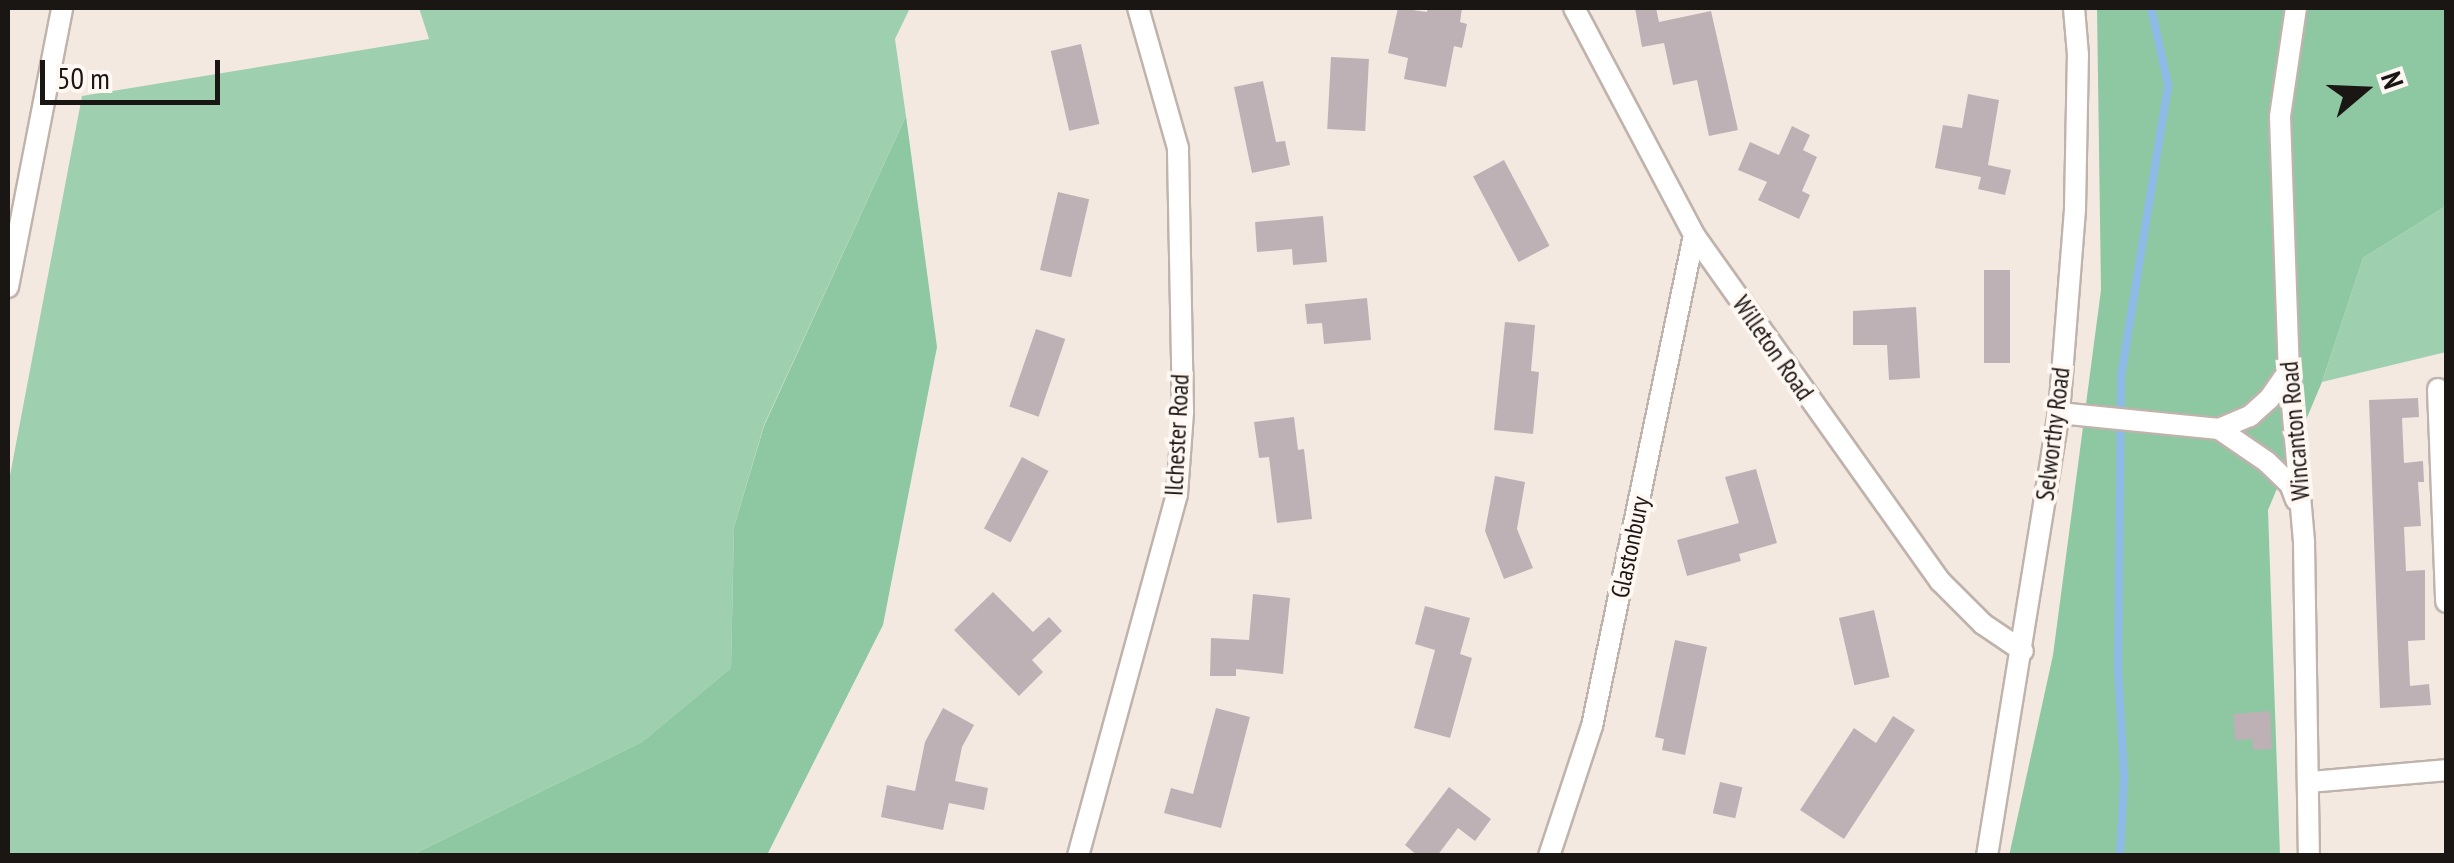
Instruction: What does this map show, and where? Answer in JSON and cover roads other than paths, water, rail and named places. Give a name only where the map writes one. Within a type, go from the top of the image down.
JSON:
[{"type":"street","points":[[8,287],[62,8]]},
{"type":"street","name":"Ilchester Road","points":[[1078,856],[1176,494],[1180,445],[1178,148],[1138,8]]},
{"type":"street","name":"Willeton Road","points":[[1574,8],[1694,235],[1940,581],[1983,624],[2023,651]]},
{"type":"street","name":"Selworthy Road","points":[[1986,856],[2023,651],[2058,413],[2075,208],[2078,55],[2074,8]]},
{"type":"street","name":"Wincanton Road","points":[[2296,8],[2280,117],[2289,370],[2302,514],[2310,782],[2308,856]]},
{"type":"street","name":"Glastonbury","points":[[1549,856],[1592,726],[1694,235]]},
{"type":"street","points":[[2058,413],[2219,429],[2250,416],[2269,399],[2289,370]]},
{"type":"street","points":[[2438,389],[2446,602]]},
{"type":"street","points":[[2219,429],[2290,484],[2302,514]]},
{"type":"street","points":[[2310,782],[2446,770]]},
{"type":"waterway","points":[[2120,856],[2124,776],[2118,667],[2121,376],[2168,85],[2151,8]]}]
